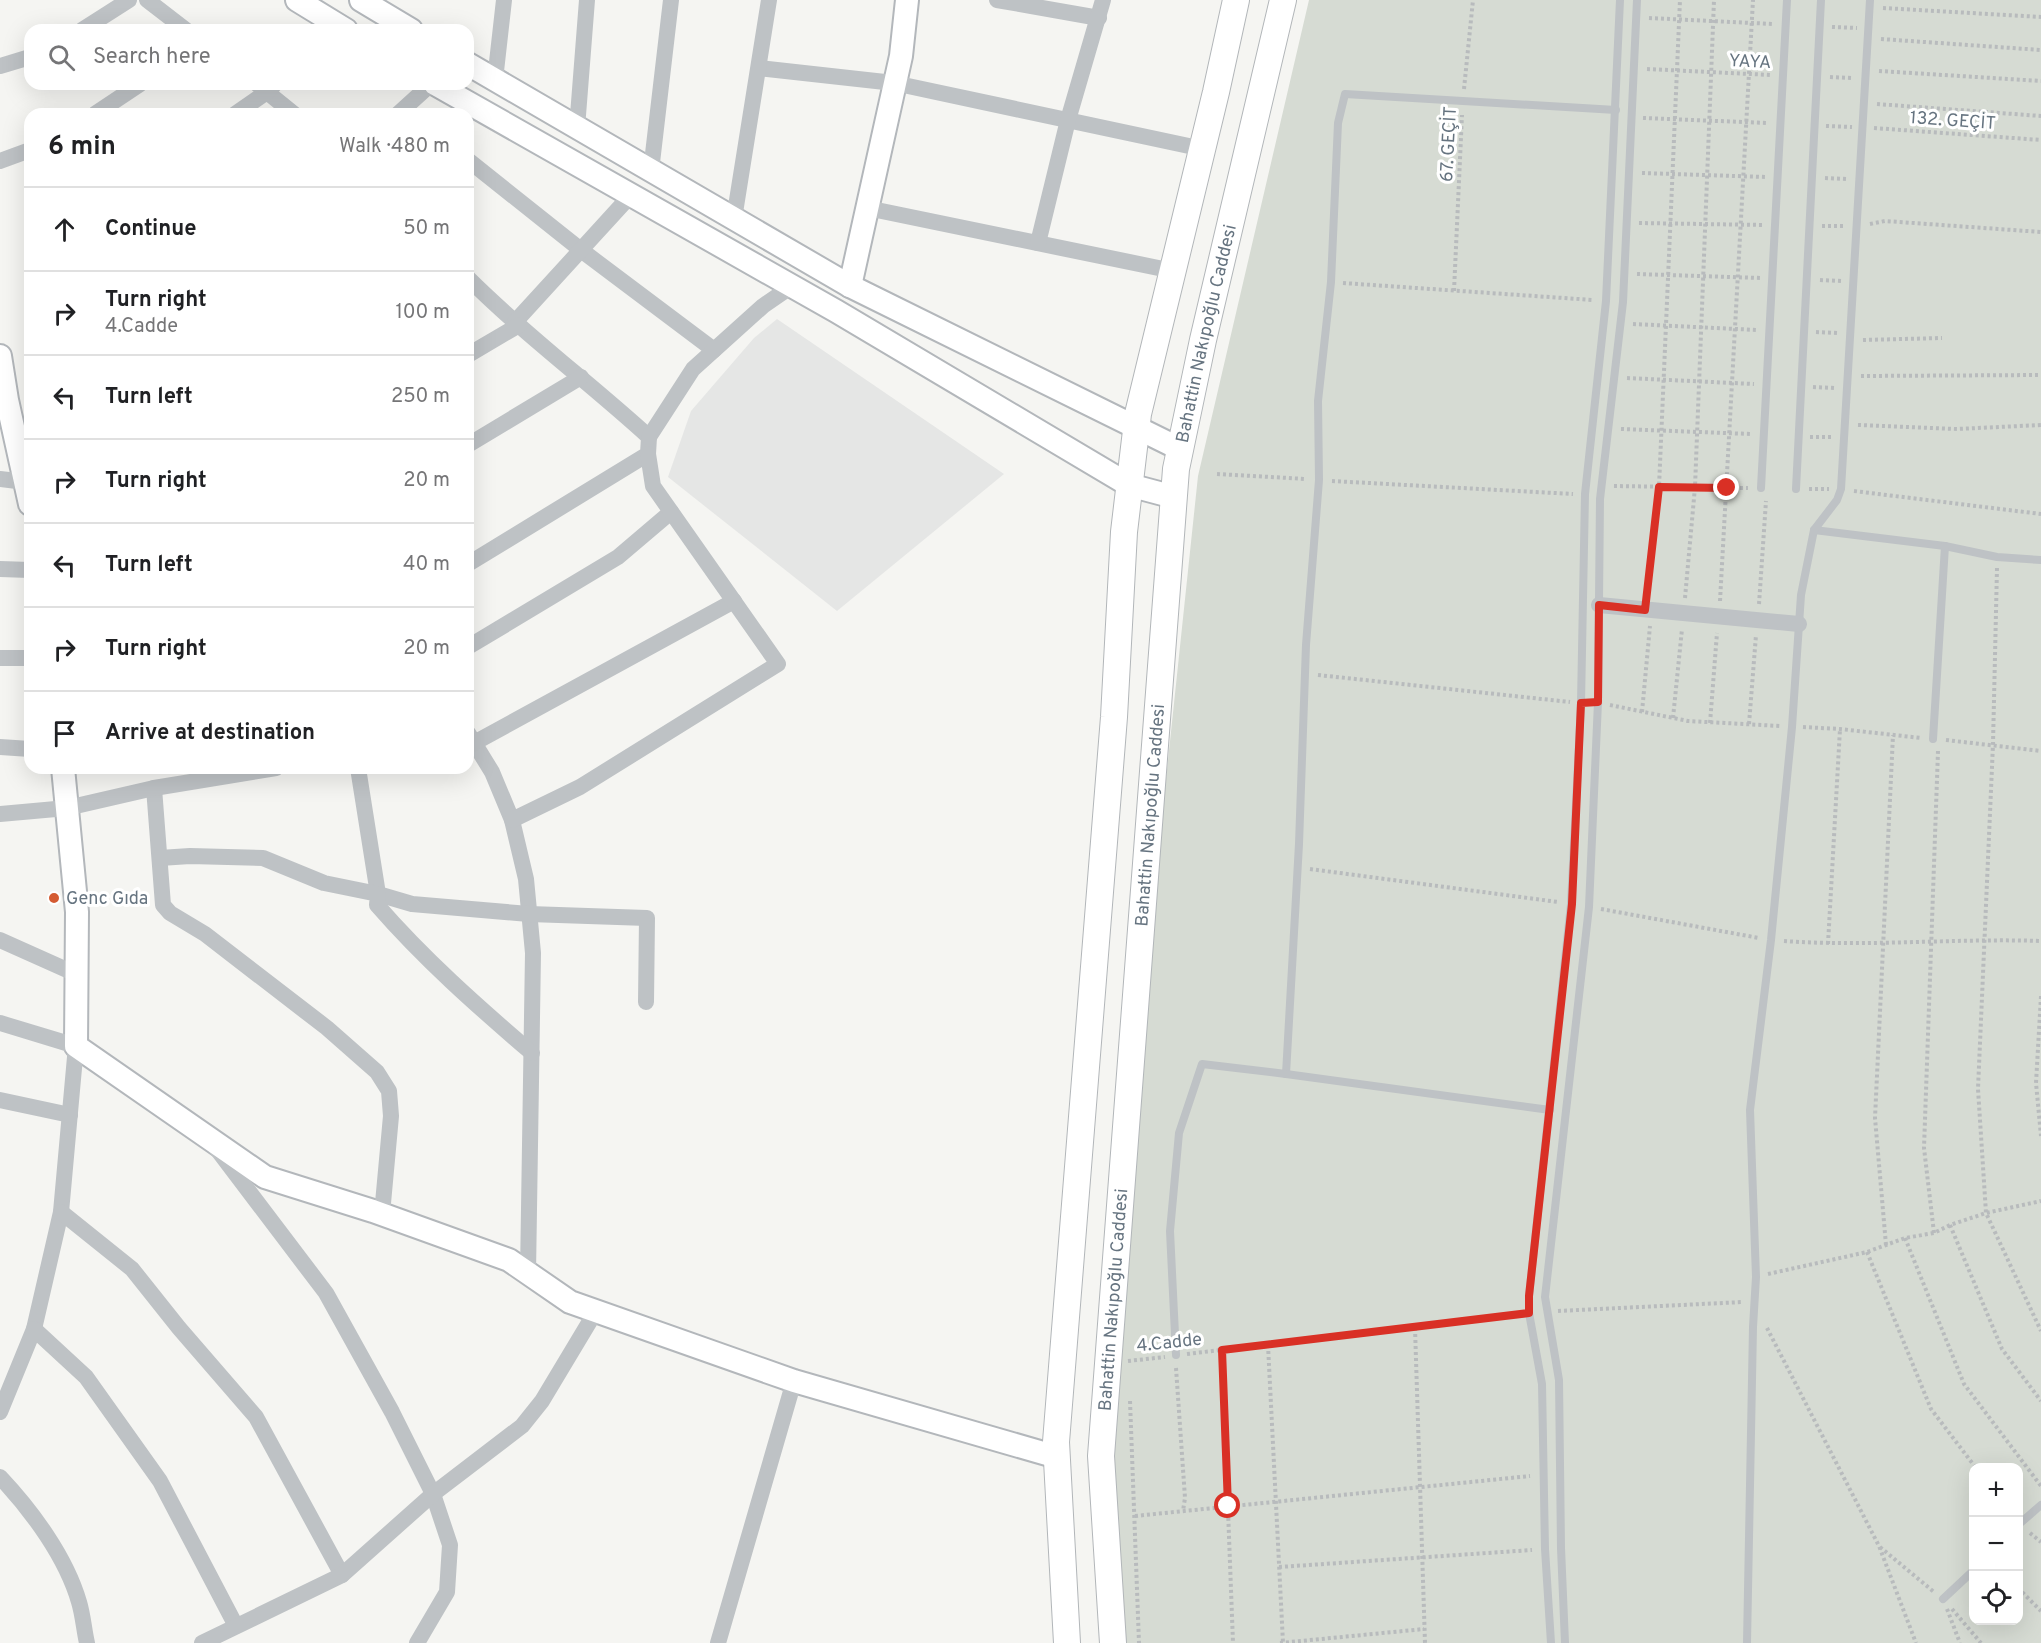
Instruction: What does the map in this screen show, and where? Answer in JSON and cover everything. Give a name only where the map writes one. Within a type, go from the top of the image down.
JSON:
[{"type":"main road","points":[[1067,1643],[1057,1456],[1058,1418],[1114,717],[1124,532],[1137,428],[1236,0]]},
{"type":"main road","name":"Bahattin Nakıpoğlu Caddesi","points":[[1113,1643],[1101,1456],[1176,469],[1203,340],[1283,0]]},
{"type":"street","points":[[91,24],[129,0]]},
{"type":"street","points":[[147,0],[178,24]]},
{"type":"street","points":[[297,0],[331,24]]},
{"type":"street","points":[[361,0],[401,24]]},
{"type":"street","points":[[495,80],[504,0]]},
{"type":"street","points":[[577,128],[586,0]]},
{"type":"street","points":[[651,171],[671,0]]},
{"type":"street","points":[[734,219],[769,0]]},
{"type":"street","points":[[850,286],[901,56],[908,0]]},
{"type":"street","points":[[997,0],[1099,18]]},
{"type":"street","points":[[1038,243],[1068,120],[1103,0]]},
{"type":"street","points":[[0,66],[24,59]]},
{"type":"street","points":[[474,68],[850,286],[1180,449]]},
{"type":"street","points":[[759,68],[894,83],[1203,149]]},
{"type":"street","points":[[104,108],[131,90]]},
{"type":"street","points":[[242,108],[263,90]]},
{"type":"street","points":[[269,90],[288,108]]},
{"type":"street","points":[[408,108],[427,90]]},
{"type":"street","points":[[444,90],[792,286],[1129,485],[1174,497]]},
{"type":"street","points":[[0,161],[24,152]]},
{"type":"street","points":[[474,165],[581,250],[714,350]]},
{"type":"street","points":[[474,352],[517,323],[631,195]]},
{"type":"street","points":[[867,208],[1173,271]]},
{"type":"street","points":[[474,284],[581,377],[649,445],[653,486],[777,664],[580,787],[512,820]]},
{"type":"street","points":[[474,560],[649,445],[693,369],[763,306],[792,286]]},
{"type":"street","points":[[0,356],[23,439],[24,460]]},
{"type":"street","points":[[474,441],[581,377]]},
{"type":"street","points":[[0,479],[24,482]]},
{"type":"street","points":[[474,643],[618,557],[672,512]]},
{"type":"street","points":[[0,569],[24,570]]},
{"type":"street","points":[[474,736],[734,601]]},
{"type":"street","points":[[1599,605],[1799,624]]},
{"type":"street","points":[[0,658],[24,658]]},
{"type":"street","points":[[474,743],[492,772],[512,820],[526,879],[530,914],[533,953],[528,1273]]},
{"type":"street","points":[[0,747],[24,749]]},
{"type":"street","points":[[0,1412],[34,1329],[61,1212],[76,1046],[77,912],[64,774]]},
{"type":"street","points":[[0,814],[67,808],[154,788],[239,774]]},
{"type":"street","points":[[359,774],[378,894],[377,905],[404,936],[471,1000],[532,1053]]},
{"type":"street","points":[[154,788],[163,904],[170,913],[205,934],[327,1028],[377,1072],[389,1091],[391,1116],[382,1214]]},
{"type":"street","points":[[160,858],[190,856],[263,858],[324,883],[378,894],[412,904],[530,914],[647,918],[646,1002]]},
{"type":"street","points":[[0,940],[76,974]]},
{"type":"street","points":[[0,1023],[76,1046],[265,1177],[382,1214],[509,1260],[570,1302],[794,1381],[1057,1456]]},
{"type":"street","points":[[0,1100],[70,1115]]},
{"type":"street","points":[[208,1138],[326,1293],[392,1412],[433,1494],[450,1545],[447,1592],[424,1640]]},
{"type":"street","points":[[61,1212],[132,1269],[256,1418],[342,1575]]},
{"type":"street","points":[[202,1643],[342,1575],[433,1494],[522,1426],[542,1401],[596,1311]]},
{"type":"street","points":[[34,1329],[86,1377],[160,1481],[236,1626]]},
{"type":"street","points":[[718,1643],[794,1381]]},
{"type":"street","points":[[0,1477],[15,1492],[56,1550],[79,1602],[87,1643]]},
{"type":"lane","points":[[1551,1643],[1545,1549],[1542,1384],[1529,1313],[1529,1296],[1572,904],[1581,703],[1585,494],[1606,301],[1620,0]]},
{"type":"lane","points":[[1565,1643],[1561,1548],[1559,1380],[1545,1297],[1589,907],[1598,702],[1600,499],[1624,274],[1637,0]]},
{"type":"lane","points":[[1761,488],[1787,0]]},
{"type":"lane","points":[[1796,489],[1821,0]]},
{"type":"lane","points":[[1747,1643],[1756,1277],[1750,1110],[1771,940],[1792,727],[1801,595],[1814,530],[1838,500],[1841,489],[1870,4]]},
{"type":"lane","points":[[1286,1074],[1305,673],[1319,480],[1318,401],[1331,282],[1338,123],[1345,94],[1616,110]]},
{"type":"lane","points":[[1814,530],[1945,546],[1997,557],[2041,560]]},
{"type":"lane","points":[[1933,739],[1945,546]]},
{"type":"lane","points":[[1176,1355],[1170,1231],[1179,1133],[1202,1064],[1550,1110]]},
{"type":"lane","points":[[2023,1522],[2041,1505]]},
{"type":"lane","points":[[1943,1599],[1973,1571]]},
{"type":"path","name":"67. GEÇİT","points":[[1454,291],[1463,101],[1473,0]]},
{"type":"path","points":[[1642,711],[1659,487],[1680,0]]},
{"type":"path","points":[[1673,718],[1695,487],[1714,0]]},
{"type":"path","points":[[1710,723],[1727,488],[1753,0]]},
{"type":"path","points":[[1870,4],[2041,17]]},
{"type":"path","points":[[1636,18],[1786,24]]},
{"type":"path","points":[[1819,26],[2041,50]]},
{"type":"path","name":"YAYA","points":[[1634,69],[1782,75]]},
{"type":"path","points":[[1816,77],[1866,75],[2041,81]]},
{"type":"path","points":[[1864,103],[2041,116]]},
{"type":"path","points":[[1632,118],[1780,124]]},
{"type":"path","points":[[1815,125],[1863,127]]},
{"type":"path","name":"132. GEÇİT","points":[[1863,127],[2041,140]]},
{"type":"path","points":[[1629,172],[1777,177]]},
{"type":"path","points":[[1811,178],[1860,180]]},
{"type":"path","points":[[1965,225],[2041,232]]},
{"type":"path","points":[[1624,274],[1772,278]]},
{"type":"path","points":[[1806,279],[1854,281]]},
{"type":"path","points":[[1331,282],[1606,301]]},
{"type":"path","points":[[1620,324],[1769,330]]},
{"type":"path","points":[[1803,332],[1850,337],[1942,338]]},
{"type":"path","points":[[1848,376],[2041,375]]},
{"type":"path","points":[[1614,377],[1766,384]]},
{"type":"path","points":[[1801,386],[1847,389]]},
{"type":"path","points":[[1845,424],[1957,429],[2041,425]]},
{"type":"path","points":[[1608,428],[1764,435]]},
{"type":"path","points":[[1798,436],[1844,438]]},
{"type":"path","points":[[1217,474],[1585,494]]},
{"type":"path","points":[[1602,486],[1761,488]]},
{"type":"path","points":[[1796,489],[1841,489],[2041,514]]},
{"type":"path","points":[[1997,557],[1993,744],[1978,1089],[1986,1213],[2041,1331]]},
{"type":"path","points":[[1305,673],[1581,703]]},
{"type":"path","points":[[1598,702],[1673,718],[1710,723],[1840,729],[1933,739]]},
{"type":"path","points":[[1828,944],[1840,729]]},
{"type":"path","points":[[1886,1245],[1875,1118],[1893,735]]},
{"type":"path","points":[[1934,1233],[1924,1148],[1938,740],[1993,744],[2041,751]]},
{"type":"path","points":[[1297,867],[1572,904]]},
{"type":"path","points":[[1589,907],[1771,940],[1828,944],[1985,939],[2041,941]]},
{"type":"path","points":[[2041,996],[2036,1083],[2041,1136]]},
{"type":"path","points":[[1756,1277],[1867,1252],[1905,1238],[1934,1233],[1986,1213],[2041,1201]]},
{"type":"path","points":[[1950,1225],[2002,1349],[2041,1401]]},
{"type":"path","points":[[1905,1238],[1964,1384],[2041,1486]]},
{"type":"path","points":[[1867,1252],[1931,1409],[1973,1463]]},
{"type":"path","points":[[1546,1311],[1754,1302],[1879,1546],[1916,1643]]},
{"type":"path","name":"4.Cadde","points":[[1128,1372],[1128,1361],[1529,1313]]},
{"type":"path","points":[[1415,1328],[1425,1643]]},
{"type":"path","points":[[1268,1345],[1282,1643],[1424,1629]]},
{"type":"path","points":[[1222,1350],[1233,1643]]},
{"type":"path","points":[[1176,1355],[1185,1498],[1183,1511]]},
{"type":"path","points":[[1129,1396],[1139,1643]]},
{"type":"path","points":[[1135,1516],[1543,1474]]},
{"type":"path","points":[[1879,1546],[1943,1599],[1981,1643]]},
{"type":"path","points":[[1279,1566],[1545,1549]]},
{"type":"path","points":[[2023,1592],[2041,1611]]},
{"type":"path","points":[[1943,1599],[1960,1643]]},
{"type":"shaded area","points":[[1309,0],[2041,0],[2041,1643],[1118,1643],[1109,1442],[1147,959],[1198,476]]},
{"type":"shaded area","points":[[777,319],[1004,474],[837,611],[668,477],[691,411],[754,338]]},
{"type":"place","name":"Genc Gıda","points":[[54,898]]},
{"type":"route","points":[[1228,1506],[1222,1350],[1529,1313],[1572,904],[1581,703],[1598,702],[1599,605],[1645,610],[1659,487],[1727,488]]}]
